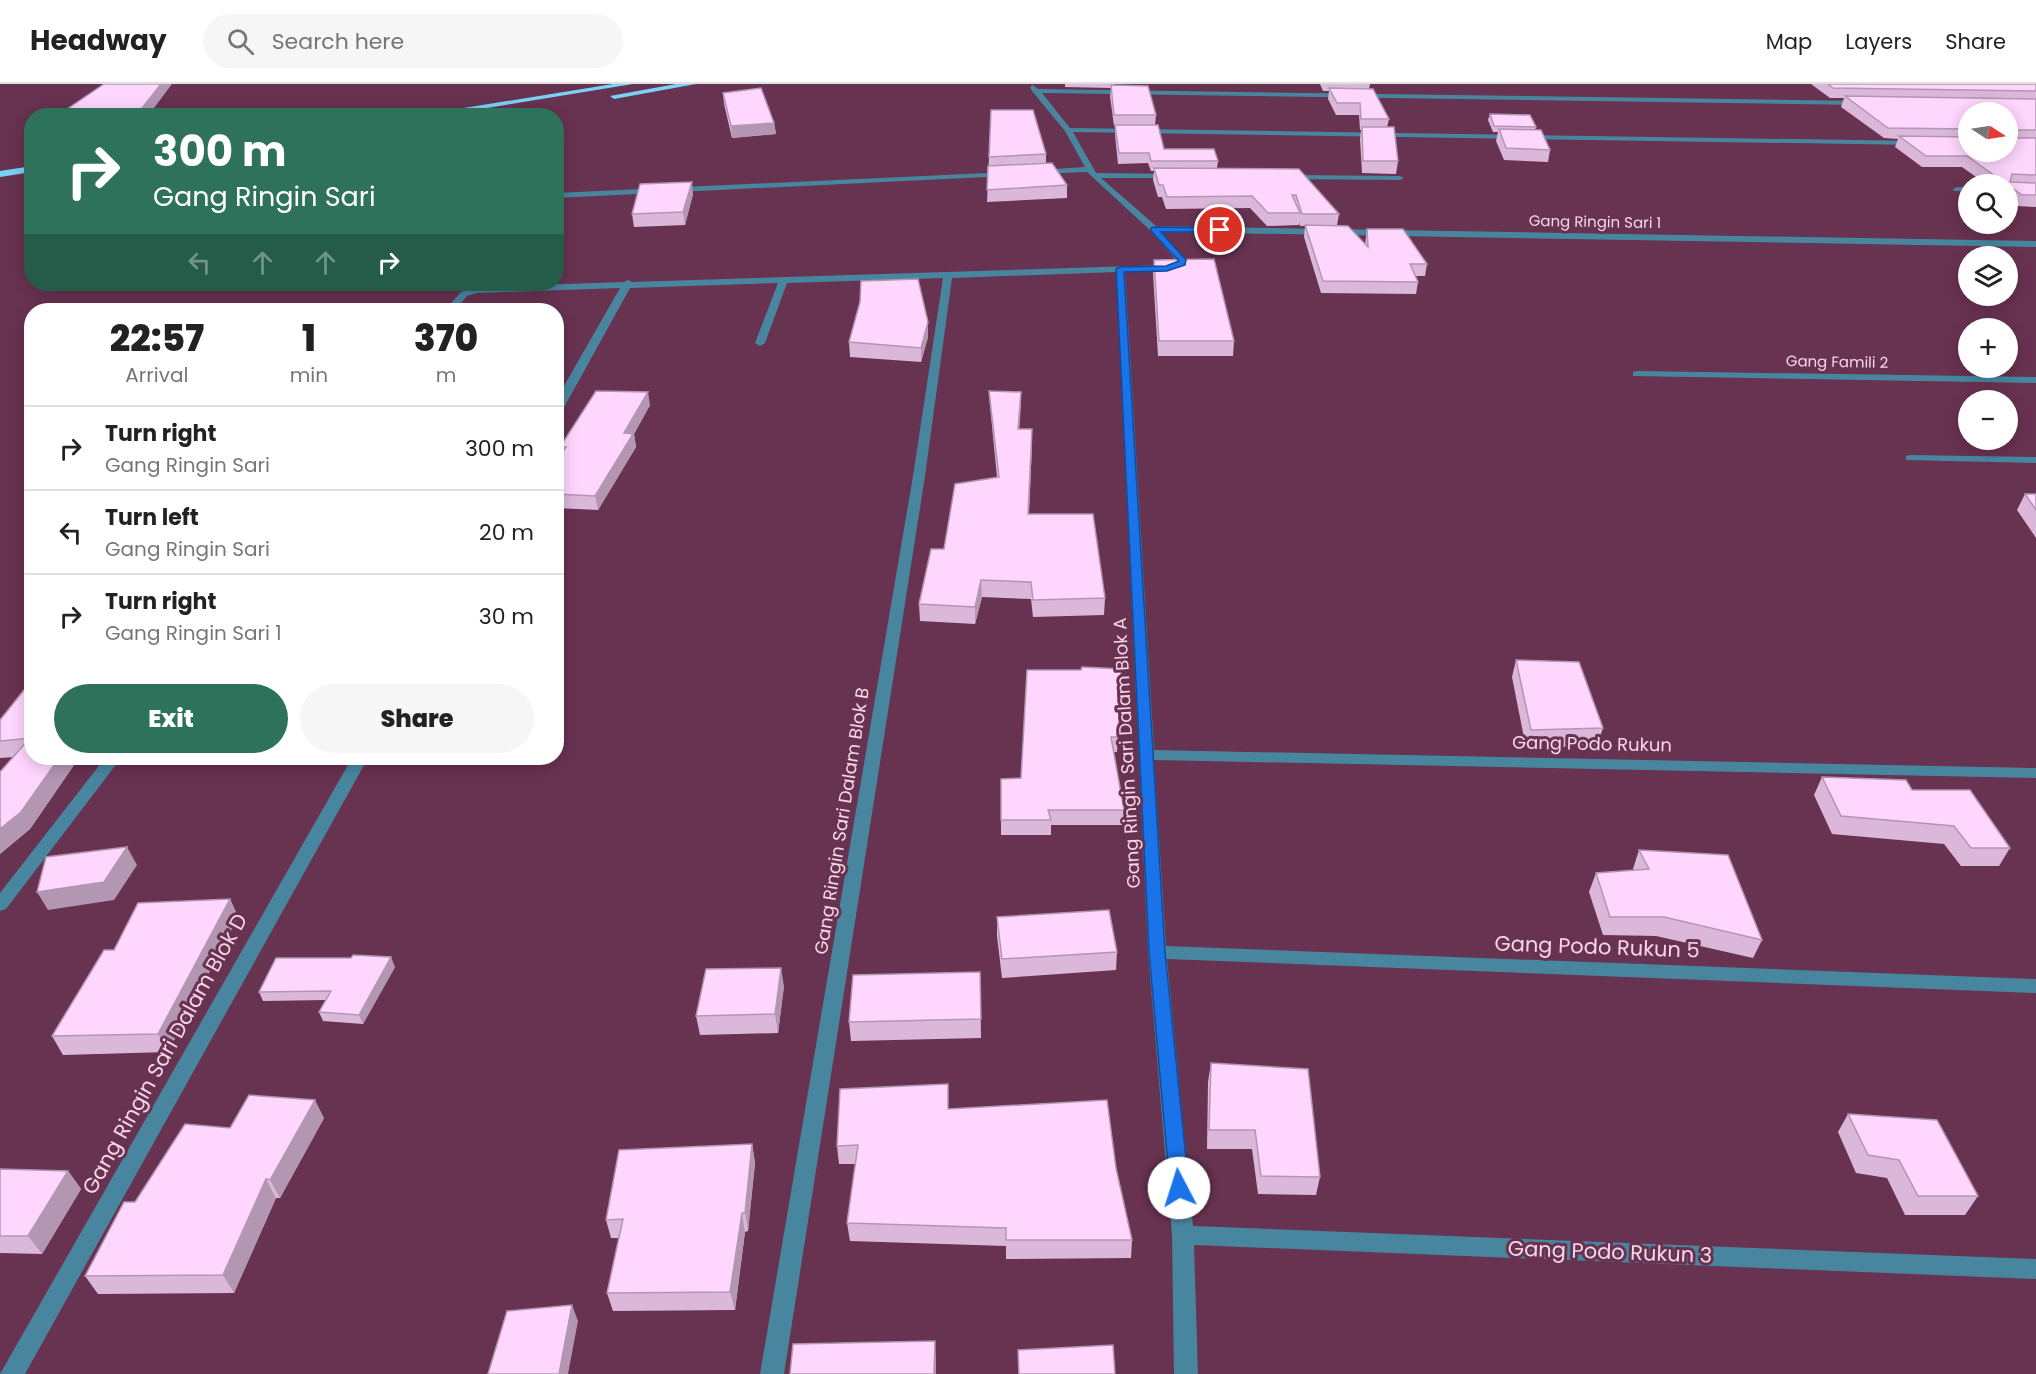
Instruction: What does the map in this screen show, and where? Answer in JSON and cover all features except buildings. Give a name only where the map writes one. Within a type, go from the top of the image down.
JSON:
[{"type":"highway","points":[[471,108],[629,84]]},
{"type":"highway","points":[[593,100],[692,84]]},
{"type":"highway","points":[[0,174],[24,170]]},
{"type":"highway","points":[[0,183],[24,180]]},
{"type":"street","points":[[1038,89],[1874,103]]},
{"type":"street","points":[[564,286],[1167,268],[1182,263],[1183,261],[1154,229],[1094,173],[1068,130],[1038,89]]},
{"type":"street","points":[[1068,130],[1922,143]]},
{"type":"street","points":[[1032,172],[1185,176]]},
{"type":"street","points":[[564,196],[1020,173]]},
{"type":"street","points":[[1279,177],[1400,178]]},
{"type":"street","name":"Gang Ringin Sari 1","points":[[1154,229],[2036,244]]},
{"type":"street","name":"Gang Ringin Sari Dalam Blok A","points":[[1120,269],[1157,952],[1184,1235],[1186,1374]]},
{"type":"street","name":"Gang Ringin Sari Dalam Blok B","points":[[772,1374],[919,476],[948,274]]},
{"type":"street","points":[[760,343],[784,279]]},
{"type":"street","points":[[564,397],[628,283]]},
{"type":"street","points":[[456,303],[460,298],[474,291]]},
{"type":"street","name":"Gang Famili 2","points":[[1637,374],[2036,380]]},
{"type":"street","points":[[1910,458],[2036,460]]},
{"type":"street","name":"Gang Podo Rukun","points":[[1147,754],[2036,773]]},
{"type":"street","points":[[0,905],[108,765]]},
{"type":"street","name":"Gang Ringin Sari Dalam Blok D","points":[[12,1374],[356,765]]},
{"type":"street","name":"Gang Podo Rukun 5","points":[[1157,952],[2036,986]]},
{"type":"street","name":"Gang Podo Rukun 3","points":[[1184,1235],[2036,1269]]},
{"type":"route","points":[[1179,1188],[1157,952],[1120,269],[1167,268],[1182,263],[1183,261],[1154,229],[1220,230]]}]
